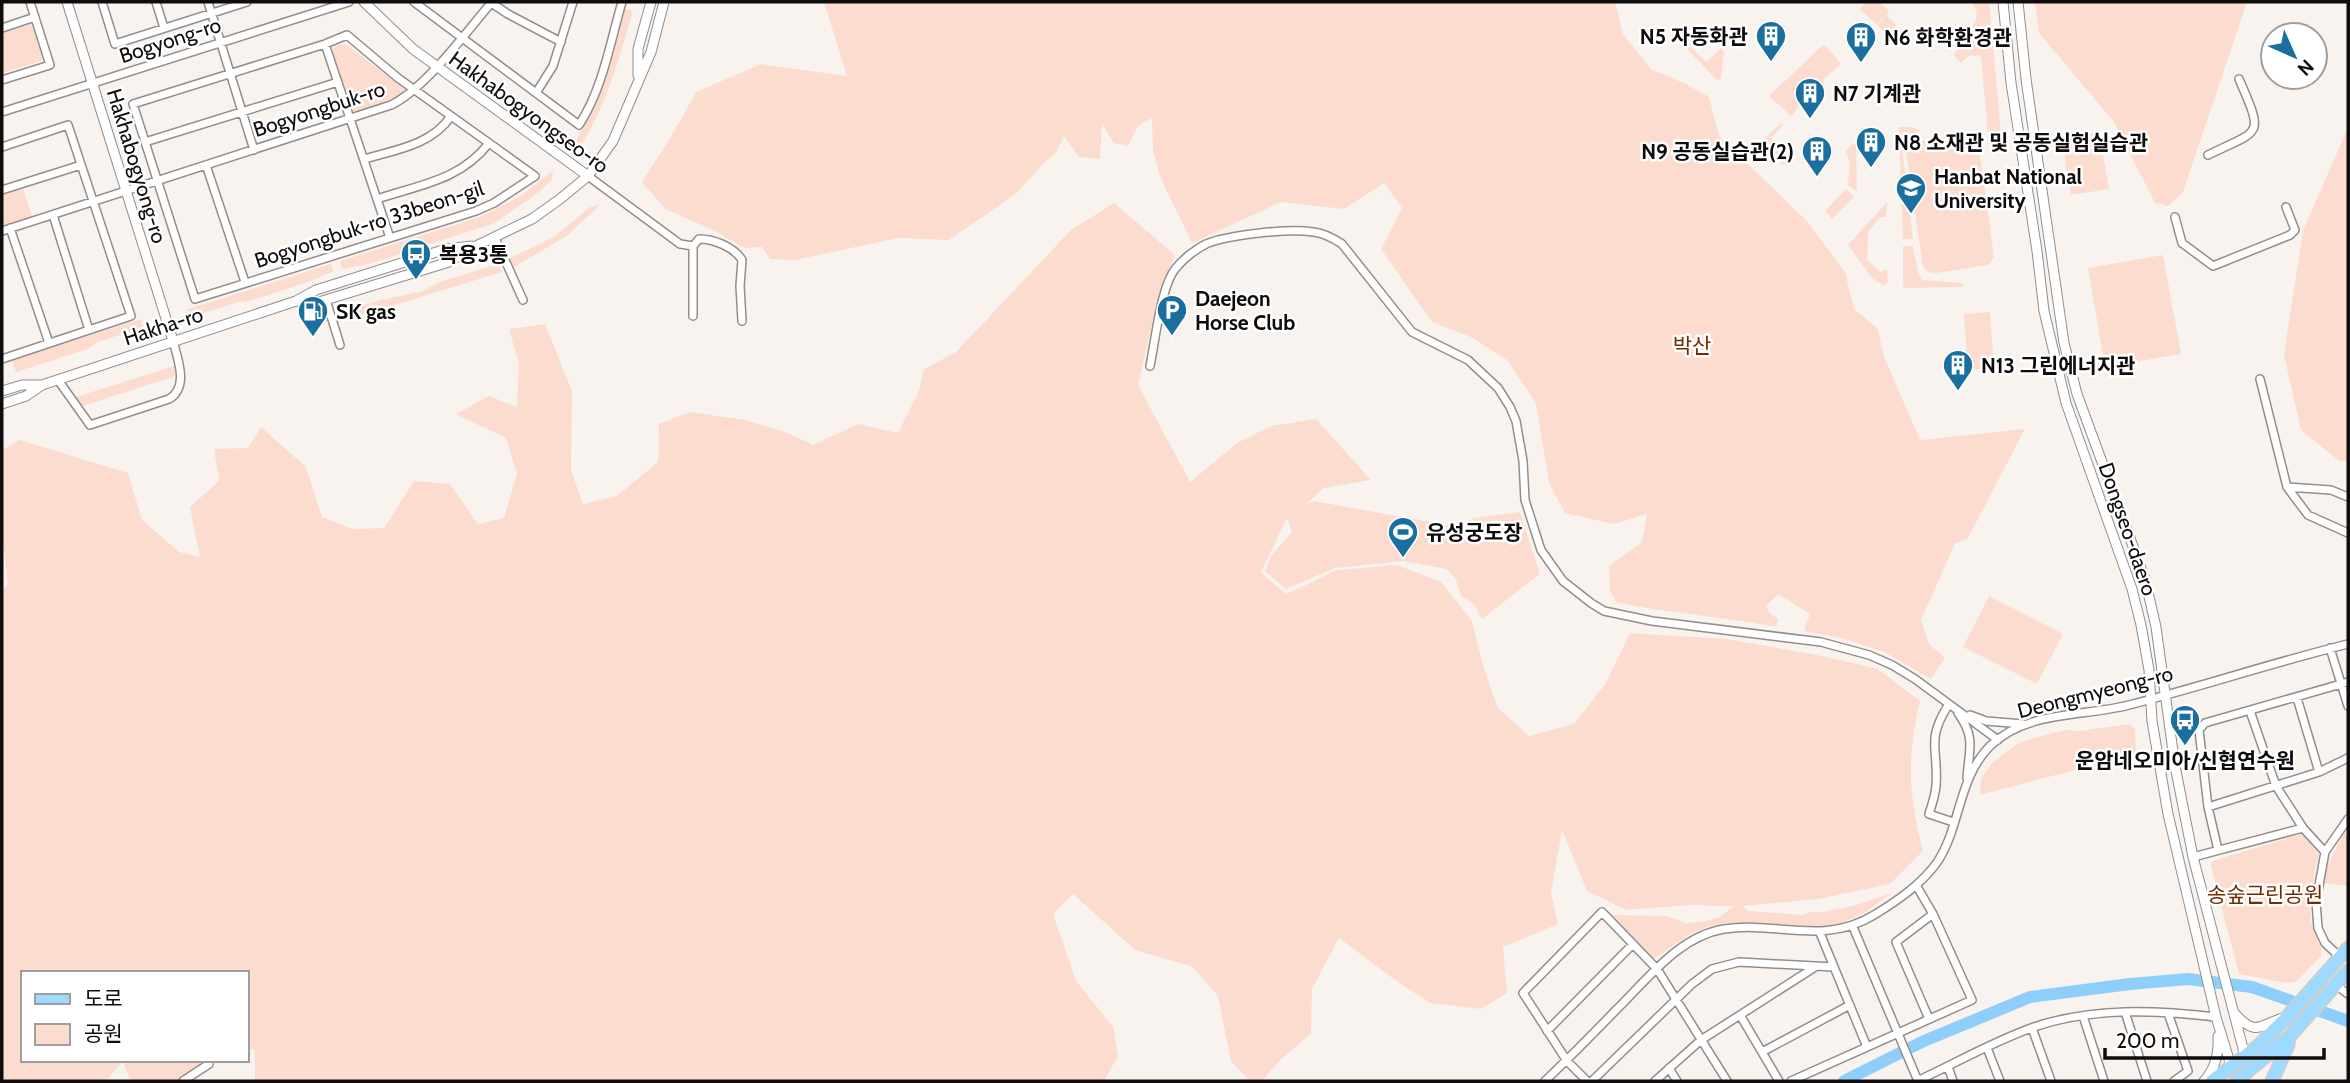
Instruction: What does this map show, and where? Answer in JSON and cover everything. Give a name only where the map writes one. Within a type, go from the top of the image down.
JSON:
[{"type":"main road","points":[[2212,1081],[2245,1056],[2287,1017],[2344,952]]},
{"type":"main road","points":[[2231,1066],[2237,1081],[2253,1076],[2348,971]]},
{"type":"main road","points":[[2272,1081],[2289,1037]]},
{"type":"main road","points":[[2245,1056],[2253,1076]]},
{"type":"street","points":[[2,80],[50,65],[30,2]]},
{"type":"street","name":"Hakhabogyong-ro","points":[[67,2],[173,341]]},
{"type":"street","points":[[103,2],[115,44],[247,2]]},
{"type":"street","points":[[156,2],[164,28]]},
{"type":"street","points":[[208,2],[254,150]]},
{"type":"street","name":"Bogyong-ro","points":[[2,112],[349,2]]},
{"type":"street","name":"Hakhabogyongseo-ro","points":[[364,2],[393,32],[436,66],[680,244],[693,246]]},
{"type":"street","points":[[414,2],[579,125],[598,86],[622,2]]},
{"type":"street","name":"Bogyongbuk-ro","points":[[49,343],[6,229],[391,106],[414,89],[491,2],[561,42]]},
{"type":"street","points":[[536,93],[553,66],[573,2]]},
{"type":"street","name":"Hakha-ro","points":[[638,80],[638,49],[651,2]]},
{"type":"street","name":"Hakha-ro","points":[[296,301],[319,302],[449,262],[532,219],[587,176],[613,141],[632,99],[651,52],[664,2]]},
{"type":"street","name":"Dongseo-daero","points":[[2003,2],[2011,83],[2044,310],[2066,403],[2132,589],[2146,651],[2160,777],[2204,970],[2231,1066]]},
{"type":"street","name":"Dongseo-daero","points":[[2018,2],[2025,79],[2063,343],[2077,394],[2145,579],[2156,627],[2175,766],[2193,857],[2245,1056]]},
{"type":"street","points":[[2,28],[35,17]]},
{"type":"street","name":"Bogyongbuk-ro 33beon-gil","points":[[157,181],[195,299],[477,211],[535,176],[414,89],[347,34],[325,44]]},
{"type":"street","points":[[157,181],[133,104],[325,44],[390,238]]},
{"type":"street","points":[[2208,155],[2250,136],[2255,128],[2256,119],[2239,79]]},
{"type":"street","points":[[145,142],[338,82]]},
{"type":"street","points":[[364,159],[426,139],[441,130],[451,116]]},
{"type":"street","points":[[2,147],[68,125],[131,316],[2,357]]},
{"type":"street","name":"Bogyongbuk-ro 33beon-gil","points":[[377,198],[451,175],[472,162],[489,143]]},
{"type":"street","points":[[2,190],[81,165]]},
{"type":"street","points":[[206,165],[245,282]]},
{"type":"street","points":[[2175,217],[2182,243],[2213,266],[2290,235],[2295,230],[2286,207]]},
{"type":"street","points":[[53,215],[89,330]]},
{"type":"street","points":[[1150,366],[1168,282],[1176,267],[1205,245],[1245,236],[1295,231],[1332,237],[1342,244],[1412,331],[1468,360],[1498,388],[1516,421],[1523,461],[1525,500],[1541,550],[1563,581],[1591,603],[1604,611],[1652,621],[1842,646],[1892,665],[1998,740]]},
{"type":"street","points":[[495,238],[523,300]]},
{"type":"street","points":[[693,316],[693,246],[699,239],[707,239],[727,247],[742,260],[742,321]]},
{"type":"street","name":"Hakha-ro","points":[[2,404],[26,396],[42,385],[296,301],[316,290],[446,249],[476,246]]},
{"type":"street","points":[[326,300],[340,345]]},
{"type":"street","points":[[58,380],[90,425],[169,399],[177,394],[181,383],[173,341]]},
{"type":"street","points":[[2260,379],[2287,487],[2308,514],[2346,532],[2348,523]]},
{"type":"street","name":"Hakha-ro","points":[[2,391],[22,385],[42,385]]},
{"type":"street","points":[[2287,487],[2331,490],[2348,497]]},
{"type":"street","name":"Deongmyeong-ro","points":[[1545,1081],[1657,969],[1690,942],[1723,929],[1820,933],[1853,926],[1874,915],[1916,885],[1938,860],[1966,782],[1981,757],[1998,740],[2023,724],[2127,706],[2348,644]]},
{"type":"street","points":[[2330,648],[2345,683],[2348,706]]},
{"type":"street","points":[[2218,850],[2208,807],[2199,730],[2205,723],[2345,683]]},
{"type":"street","points":[[2297,698],[2319,772]]},
{"type":"street","points":[[1951,705],[1986,721],[2023,724]]},
{"type":"street","points":[[1951,705],[1964,722],[1971,739],[1966,782]]},
{"type":"street","points":[[1951,705],[1941,716],[1934,741],[1936,786],[1929,814],[1953,822]]},
{"type":"street","points":[[2250,711],[2276,786],[2303,828],[2325,852]]},
{"type":"street","points":[[2208,807],[2319,772],[2348,758]]},
{"type":"street","points":[[2344,952],[2325,943],[2318,928],[2316,902],[2325,852],[2348,820]]},
{"type":"street","points":[[2193,857],[2303,828]]},
{"type":"street","points":[[1791,1081],[1972,1000],[1933,914],[1916,885]]},
{"type":"street","points":[[1727,1081],[1677,999],[1657,969],[1602,912],[1522,993],[1567,1061],[1590,1081],[1677,999],[1703,975],[1720,965],[1754,962],[1834,967]]},
{"type":"street","points":[[1930,1019],[1896,943],[1933,914]]},
{"type":"street","points":[[1853,926],[1917,1079],[2032,1028],[2083,1016],[2125,1012],[2215,1014],[2218,1049],[2213,1070],[2204,1081]]},
{"type":"street","points":[[1820,933],[1867,1047]]},
{"type":"street","points":[[1547,1031],[1633,944]]},
{"type":"street","points":[[1655,1081],[1701,1040],[1816,966]]},
{"type":"street","points":[[2331,990],[2348,994]]},
{"type":"street","points":[[1762,1052],[1850,1005]]},
{"type":"street","points":[[2125,1012],[2147,1081]]},
{"type":"street","points":[[2234,1012],[2248,1026],[2254,1028],[2287,1017]]},
{"type":"street","points":[[2168,1013],[2188,1072],[2174,1081]]},
{"type":"street","points":[[1740,1015],[1779,1081]]},
{"type":"street","points":[[2083,1016],[2105,1081]]},
{"type":"street","points":[[2032,1028],[2051,1081]]},
{"type":"street","points":[[1987,1048],[2000,1081]]},
{"type":"street","points":[[183,1081],[209,1064]]},
{"type":"street","points":[[1948,1067],[1954,1081]]},
{"type":"street","points":[[1669,1068],[1677,1081]]},
{"type":"green space","name":"박산","points":[[824,2],[1615,2],[1623,34],[1651,69],[1709,97],[1719,136],[1807,221],[1845,272],[1854,309],[1877,328],[1885,359],[1920,440],[2025,429],[1968,538],[1955,544],[1921,620],[1929,644],[1945,658],[1931,679],[1884,652],[1845,639],[1804,631],[1810,614],[1778,594],[1766,606],[1769,613],[1778,619],[1776,627],[1616,602],[1610,591],[1609,566],[1642,542],[1647,514],[1614,524],[1565,513],[1549,483],[1536,403],[1507,360],[1471,337],[1432,322],[1381,249],[1402,208],[1384,183],[1344,209],[1281,202],[1192,243],[1161,179],[1153,150],[1152,118],[1138,126],[1128,146],[1114,143],[1102,124],[1100,159],[1079,157],[1064,136],[1056,153],[1017,193],[949,240],[898,238],[795,260],[770,259],[762,247],[744,248],[713,230],[665,209],[642,182],[696,92],[761,64],[847,76]]},
{"type":"green space","points":[[1867,2],[1880,2],[1889,11],[1887,15],[1896,25],[1890,37],[1877,25],[1886,15],[1876,24],[1860,9]]},
{"type":"green space","points":[[1972,2],[1989,2],[2001,132],[1988,134],[1981,57],[1970,55],[1961,63],[1953,55],[1959,47],[1955,43],[1970,30],[1976,20],[1976,8]]},
{"type":"green space","points":[[2035,2],[2247,2],[2183,192],[2168,206],[2155,203],[2114,122],[2039,33]]},
{"type":"green space","points":[[623,8],[633,11],[611,81],[598,115],[580,147],[572,148],[591,113],[602,85]]},
{"type":"green space","points":[[31,24],[44,56],[41,61],[2,73],[2,33]]},
{"type":"green space","points":[[1692,38],[1695,41],[1690,46],[1706,62],[1721,48],[1724,52],[1721,79],[1717,80],[1685,47]]},
{"type":"green space","points":[[343,44],[404,89],[400,99],[356,115],[351,114],[331,53],[335,46]]},
{"type":"green space","points":[[1823,45],[1841,64],[1823,80],[1824,85],[1817,93],[1812,91],[1791,116],[1769,96]]},
{"type":"green space","points":[[1781,123],[1783,125],[1771,138],[1790,158],[1783,165],[1768,150],[1772,146],[1765,138]]},
{"type":"green space","points":[[1899,127],[1912,127],[1921,131],[1907,139],[1902,148],[1913,239],[1903,239]]},
{"type":"green space","points":[[2348,128],[2348,461],[2339,461],[2301,430],[2284,355],[2303,230]]},
{"type":"green space","points":[[2099,132],[2109,189],[2071,195],[2062,139]]},
{"type":"green space","points":[[1968,133],[1978,140],[1994,257],[1988,265],[1928,272],[1923,266],[1906,152],[1909,146],[1917,142]]},
{"type":"green space","points":[[1856,144],[1857,191],[1848,185],[1850,163],[1846,151]]},
{"type":"green space","points":[[553,171],[552,180],[539,192],[495,223],[372,263],[342,269],[340,261],[480,217],[519,197]]},
{"type":"green space","points":[[23,189],[33,218],[2,228],[2,195]]},
{"type":"green space","points":[[1846,189],[1854,197],[1832,219],[1825,211]]},
{"type":"green space","points":[[1887,202],[1886,217],[1881,217],[1868,232],[1867,260],[1881,272],[1887,269],[1888,282],[1884,286],[1872,278],[1848,245]]},
{"type":"green space","points":[[1114,203],[1175,255],[1156,306],[1138,385],[1190,482],[1237,443],[1271,426],[1316,419],[1371,480],[1324,488],[1306,504],[1314,501],[1462,528],[1473,518],[1520,512],[1540,574],[1482,619],[1474,604],[1461,596],[1456,580],[1447,569],[1403,561],[1335,568],[1286,589],[1265,571],[1271,556],[1292,532],[1287,518],[1261,572],[1286,594],[1337,570],[1397,565],[1441,582],[1472,621],[1483,666],[1498,708],[1529,736],[1574,724],[1606,683],[1630,633],[1726,639],[1878,669],[1920,701],[1913,740],[1911,776],[1914,812],[1923,851],[1890,884],[1818,899],[1743,906],[1748,911],[1803,915],[1853,906],[1892,893],[1866,912],[1838,925],[1819,927],[1726,923],[1707,927],[1690,934],[1654,959],[1609,915],[1667,916],[1685,923],[1702,922],[1720,917],[1734,906],[1690,905],[1626,910],[1587,891],[1562,830],[1551,893],[1558,924],[1503,947],[1507,993],[1481,1009],[1430,1003],[1339,938],[1312,989],[1311,1034],[1279,1061],[1262,1081],[1250,1081],[1231,1061],[1218,996],[1193,967],[1135,950],[1073,894],[1053,914],[1076,981],[1113,1027],[1118,1056],[1104,1081],[255,1081],[255,1050],[248,1048],[248,971],[21,971],[21,1062],[122,1062],[106,1081],[2,1081],[2,591],[8,584],[2,535],[2,450],[20,440],[128,473],[142,520],[179,552],[200,557],[190,507],[219,481],[214,449],[248,448],[261,427],[306,467],[322,517],[352,529],[384,528],[414,481],[450,484],[478,524],[504,518],[517,474],[506,438],[456,414],[489,396],[517,407],[519,364],[509,329],[545,324],[572,391],[571,470],[583,504],[617,496],[658,462],[659,424],[690,412],[745,420],[788,433],[813,445],[858,424],[898,433],[919,391],[923,370],[956,352],[1071,230]]},
{"type":"green space","points":[[600,205],[567,236],[512,268],[508,259],[554,237],[590,207]]},
{"type":"green space","points":[[1903,246],[1913,246],[1922,280],[1963,283],[1964,287],[1903,286]]},
{"type":"green space","points":[[2163,255],[2181,354],[2105,367],[2088,268]]},
{"type":"green space","points":[[331,264],[334,271],[250,301],[196,315],[185,310]]},
{"type":"green space","points":[[498,264],[502,272],[336,323],[334,315],[377,301],[423,291],[439,282]]},
{"type":"green space","points":[[1990,312],[1994,368],[1968,370],[1964,314]]},
{"type":"green space","points":[[142,319],[143,327],[98,342],[88,349],[16,372],[12,360]]},
{"type":"green space","points":[[174,366],[175,376],[77,408],[73,398]]},
{"type":"green space","points":[[1989,596],[2063,634],[2037,684],[1963,647]]},
{"type":"green space","points":[[2129,724],[2135,729],[2136,754],[1980,795],[1981,779],[1992,763],[2020,742],[2065,730],[2080,731]]},
{"type":"green space","points":[[2344,833],[2348,837],[2348,886],[2323,883],[2326,868]]},
{"type":"green space","name":"송숲근린공원","points":[[2302,834],[2319,855],[2310,903],[2311,922],[2321,948],[2321,956],[2297,981],[2286,983],[2239,974],[2211,866],[2212,861]]},
{"type":"green space","points":[[123,1062],[202,1062],[186,1081],[130,1081]]},
{"type":"waterway","points":[[1844,1081],[1924,1041],[2030,997],[2130,984],[2188,979],[2252,987],[2348,1021]]},
{"type":"place","name":"N5 자동화관","points":[[1771,63]]},
{"type":"place","name":"N6 화학환경관","points":[[1861,64]]},
{"type":"place","name":"N7 기계관","points":[[1810,120]]},
{"type":"place","name":"N8 소재관 및 공동실험실습관","points":[[1871,169]]},
{"type":"place","name":"N9 공동실습관(2)","points":[[1817,178]]},
{"type":"place","name":"Hanbat National University","points":[[1911,215]]},
{"type":"place","name":"복용3통","points":[[416,281]]},
{"type":"place","name":"Daejeon Horse Club","points":[[1172,337]]},
{"type":"place","name":"SK gas","points":[[313,338]]},
{"type":"place","name":"N13 그린에너지관","points":[[1958,392]]},
{"type":"place","name":"유성궁도장","points":[[1403,559]]},
{"type":"place","name":"운암네오미아/신협연수원","points":[[2185,747]]}]
